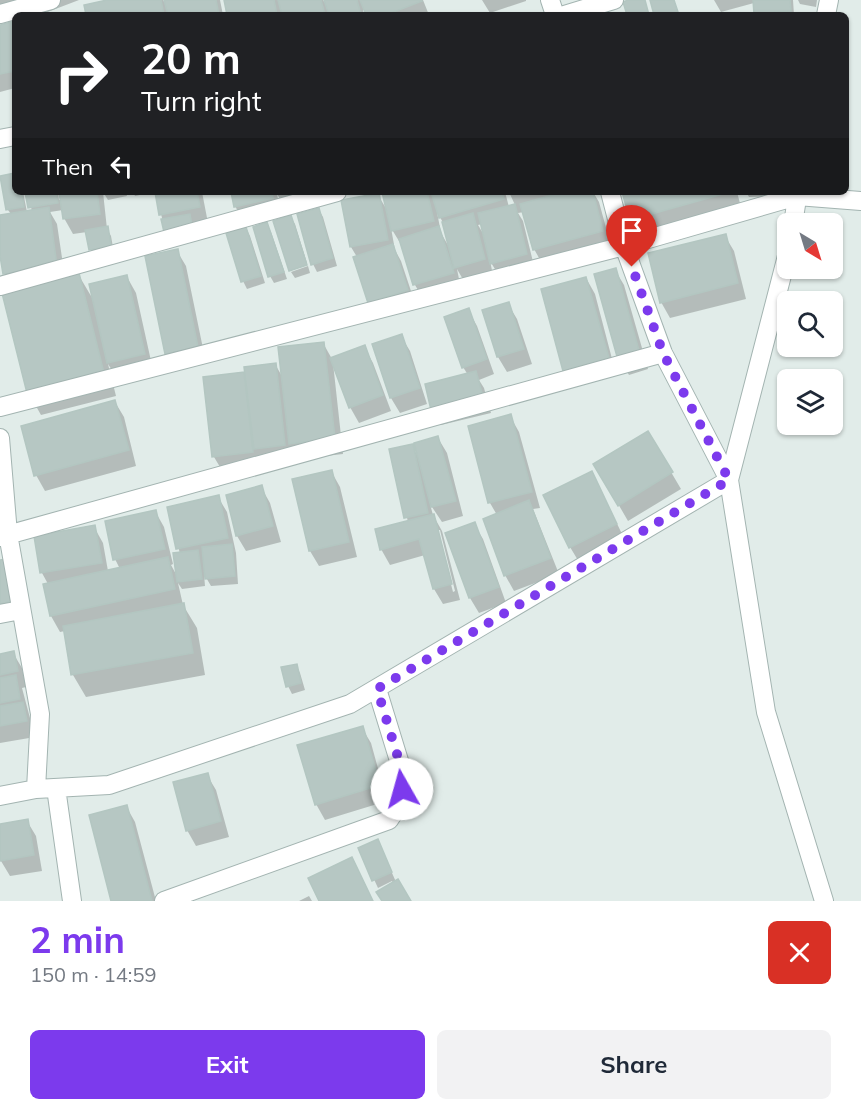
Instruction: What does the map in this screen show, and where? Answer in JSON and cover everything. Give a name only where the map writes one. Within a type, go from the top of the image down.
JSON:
[{"type":"street","points":[[0,14],[51,0]]},
{"type":"street","points":[[574,12],[614,0]]},
{"type":"street","points":[[0,286],[326,195]]},
{"type":"street","points":[[611,195],[624,246],[663,353],[729,480],[766,711],[824,901]]},
{"type":"street","points":[[0,407],[624,246],[795,195]]},
{"type":"street","points":[[795,213],[798,195]]},
{"type":"street","points":[[807,195],[861,201]]},
{"type":"street","points":[[0,796],[36,789],[109,785],[350,704],[729,480],[781,279]]},
{"type":"street","points":[[4,536],[663,353]]},
{"type":"street","points":[[0,438],[4,536],[21,610],[40,714],[36,789]]},
{"type":"street","points":[[0,614],[21,610]]},
{"type":"street","points":[[164,901],[389,820],[401,802],[404,777],[377,689]]},
{"type":"street","points":[[56,788],[72,901]]},
{"type":"building","points":[[107,0],[161,0],[163,12],[85,12],[84,5]]},
{"type":"building","points":[[164,0],[216,0],[218,12],[167,12]]},
{"type":"building","points":[[224,0],[274,0],[276,12],[226,12]]},
{"type":"building","points":[[278,0],[321,0],[324,12],[281,12]]},
{"type":"building","points":[[324,0],[357,0],[360,12],[328,12]]},
{"type":"building","points":[[360,0],[422,1],[394,12],[365,12]]},
{"type":"building","points":[[645,0],[648,12],[626,12],[623,2]]},
{"type":"building","points":[[650,0],[674,0],[678,12],[653,12]]},
{"type":"building","points":[[753,0],[790,0],[791,11],[754,12]]},
{"type":"building","points":[[12,22],[12,72],[0,74],[0,25]]},
{"type":"building","points":[[12,174],[12,195],[22,195],[24,207],[6,210],[0,176]]},
{"type":"building","points":[[26,195],[57,195],[58,203],[28,208]]},
{"type":"building","points":[[59,195],[97,195],[100,214],[63,219]]},
{"type":"building","points":[[156,195],[198,195],[200,207],[159,215]]},
{"type":"building","points":[[232,195],[272,195],[273,198],[234,207]]},
{"type":"building","points":[[379,195],[388,240],[350,247],[341,200]]},
{"type":"building","points":[[383,195],[428,195],[434,221],[391,231]]},
{"type":"building","points":[[432,195],[503,195],[504,199],[439,218]]},
{"type":"building","points":[[552,195],[594,195],[603,231],[533,250],[520,204]]},
{"type":"building","points":[[623,195],[719,195],[630,220]]},
{"type":"building","points":[[515,204],[527,254],[490,264],[478,213]]},
{"type":"building","points":[[49,207],[57,266],[3,274],[0,256],[0,215]]},
{"type":"building","points":[[319,208],[333,258],[311,265],[297,214]]},
{"type":"building","points":[[473,213],[485,259],[454,268],[442,222]]},
{"type":"building","points":[[190,214],[192,226],[164,232],[161,219]]},
{"type":"building","points":[[291,215],[307,265],[289,271],[273,221]]},
{"type":"building","points":[[267,222],[284,272],[268,277],[253,227]]},
{"type":"building","points":[[108,226],[111,246],[89,250],[85,230]]},
{"type":"building","points":[[439,226],[454,273],[413,285],[399,239]]},
{"type":"building","points":[[246,227],[261,276],[241,282],[226,233]]},
{"type":"building","points":[[726,234],[738,283],[660,303],[648,253]]},
{"type":"building","points":[[393,244],[408,290],[368,303],[353,257]]},
{"type":"building","points":[[178,249],[198,347],[165,354],[145,256]]},
{"type":"building","points":[[616,268],[640,354],[618,360],[594,274]]},
{"type":"building","points":[[79,273],[104,373],[27,393],[2,293]]},
{"type":"building","points":[[127,275],[145,354],[107,363],[89,284]]},
{"type":"building","points":[[586,277],[609,358],[563,371],[541,289]]},
{"type":"building","points":[[509,302],[524,349],[497,357],[482,310]]},
{"type":"building","points":[[469,308],[487,359],[462,368],[444,317]]},
{"type":"building","points":[[402,334],[420,388],[390,398],[372,344]]},
{"type":"building","points":[[324,342],[335,438],[289,444],[278,347]]},
{"type":"building","points":[[365,345],[383,395],[349,408],[330,358]]},
{"type":"building","points":[[276,363],[285,445],[254,449],[244,367]]},
{"type":"building","points":[[476,371],[483,397],[431,410],[425,384]]},
{"type":"building","points":[[244,372],[253,452],[212,457],[203,377]]},
{"type":"building","points":[[115,400],[129,450],[34,476],[21,426]]},
{"type":"building","points":[[511,414],[532,492],[488,503],[468,426]]},
{"type":"building","points":[[648,431],[673,472],[618,506],[593,464]]},
{"type":"building","points":[[438,436],[456,501],[431,507],[414,443]]},
{"type":"building","points":[[413,444],[428,513],[404,518],[389,449]]},
{"type":"building","points":[[332,470],[349,542],[309,551],[292,479]]},
{"type":"building","points":[[592,471],[617,524],[569,548],[543,495]]},
{"type":"building","points":[[262,485],[273,526],[236,536],[226,495]]},
{"type":"building","points":[[219,495],[228,538],[176,549],[167,507]]},
{"type":"building","points":[[529,500],[551,558],[504,576],[483,519]]},
{"type":"building","points":[[156,510],[165,549],[113,560],[105,521]]},
{"type":"building","points":[[434,514],[452,584],[433,589],[419,539],[380,550],[375,529]]},
{"type":"building","points":[[475,522],[499,587],[469,598],[445,533]]},
{"type":"building","points":[[95,525],[102,563],[40,573],[34,536]]},
{"type":"building","points":[[232,544],[235,576],[205,579],[202,547]]},
{"type":"building","points":[[198,550],[202,579],[177,582],[173,553]]},
{"type":"building","points":[[168,557],[175,589],[50,616],[43,584]]},
{"type":"building","points":[[6,559],[13,601],[0,604],[0,560]]},
{"type":"building","points":[[184,603],[193,653],[71,675],[63,626]]},
{"type":"building","points":[[14,651],[18,671],[0,675],[0,654]]},
{"type":"building","points":[[297,664],[301,683],[286,687],[281,667]]},
{"type":"building","points":[[16,675],[20,699],[0,703],[0,678]]},
{"type":"building","points":[[23,702],[27,721],[0,726],[0,706]]},
{"type":"building","points":[[363,726],[380,785],[315,805],[297,745]]},
{"type":"building","points":[[208,773],[221,821],[186,831],[173,782]]},
{"type":"building","points":[[127,805],[152,901],[111,901],[89,815]]},
{"type":"building","points":[[28,819],[34,855],[0,861],[0,824]]},
{"type":"building","points":[[378,839],[392,872],[372,881],[358,848]]},
{"type":"building","points":[[352,857],[373,901],[319,901],[308,878]]},
{"type":"building","points":[[398,879],[411,901],[382,901],[376,892]]},
{"type":"route","points":[[402,789],[404,777],[377,689],[729,480],[663,353],[632,267]]}]
